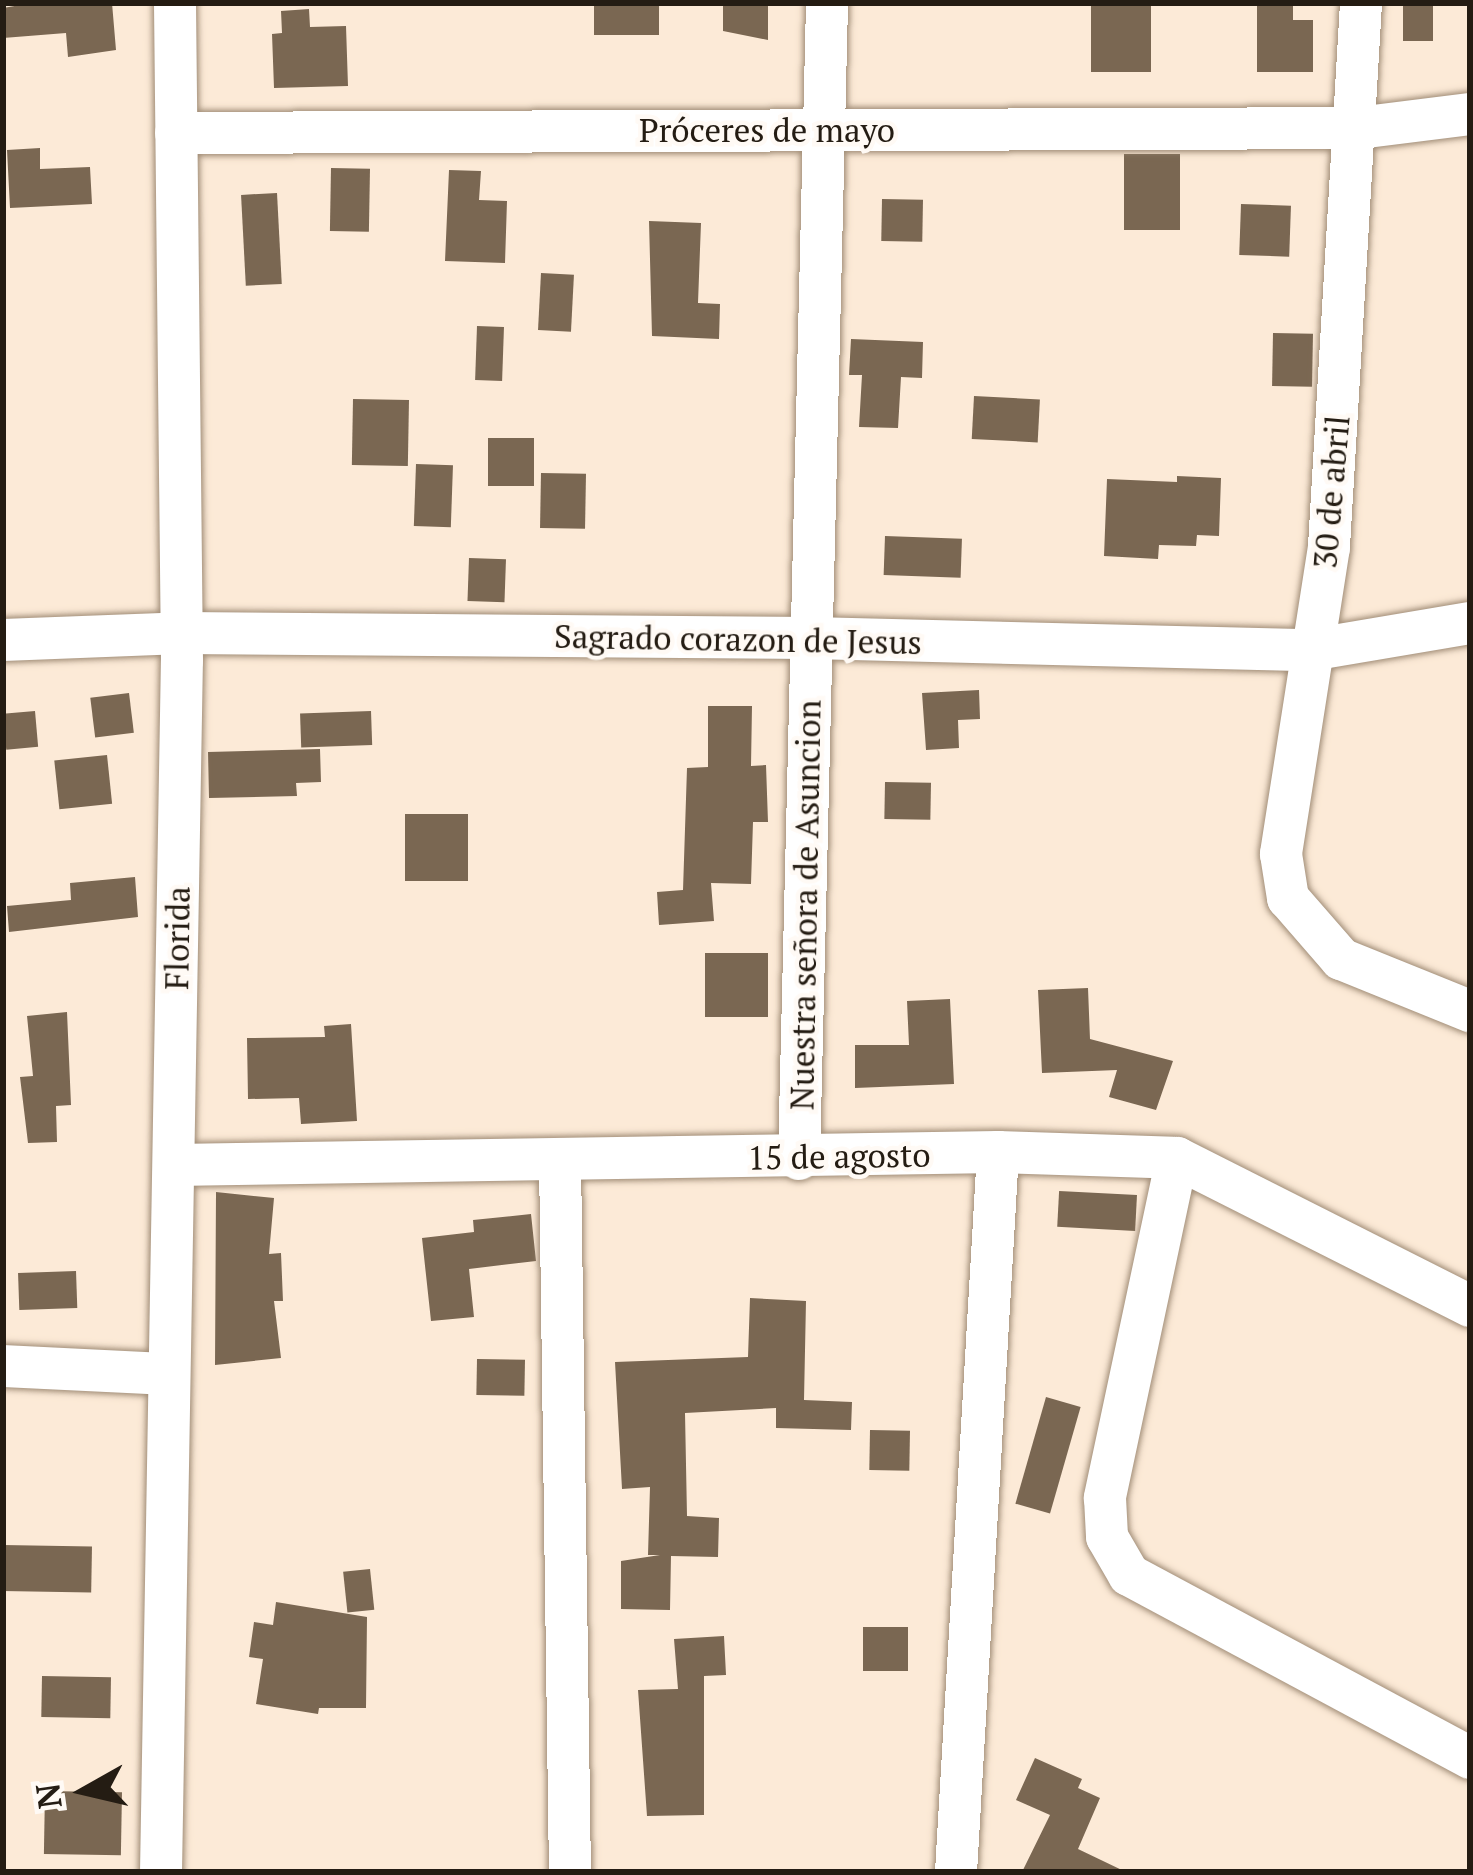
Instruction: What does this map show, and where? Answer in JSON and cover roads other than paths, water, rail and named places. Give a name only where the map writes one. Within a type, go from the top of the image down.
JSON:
[{"type":"street","name":"Florida","points":[[161,1872],[182,634],[175,3]]},
{"type":"street","name":"Nuestra señora de Asuncion","points":[[799,1159],[826,3]]},
{"type":"street","name":"30 de abril","points":[[1360,3],[1358,128],[1329,547],[1281,854],[1288,898],[1341,959],[1470,1011]]},
{"type":"street","name":"Próceres de mayo","points":[[176,133],[1358,128],[1470,114]]},
{"type":"street","name":"Sagrado corazon de Jesus","points":[[3,640],[182,634],[811,638],[1310,650],[1470,623]]},
{"type":"street","name":"15 de agosto","points":[[173,1165],[799,1159],[998,1152],[1177,1158],[1470,1306]]},
{"type":"street","points":[[956,1872],[998,1152]]},
{"type":"street","points":[[1177,1158],[1105,1498],[1107,1537],[1129,1575],[1470,1758]]},
{"type":"street","points":[[560,1159],[570,1872]]},
{"type":"street","points":[[3,1366],[170,1374]]}]
